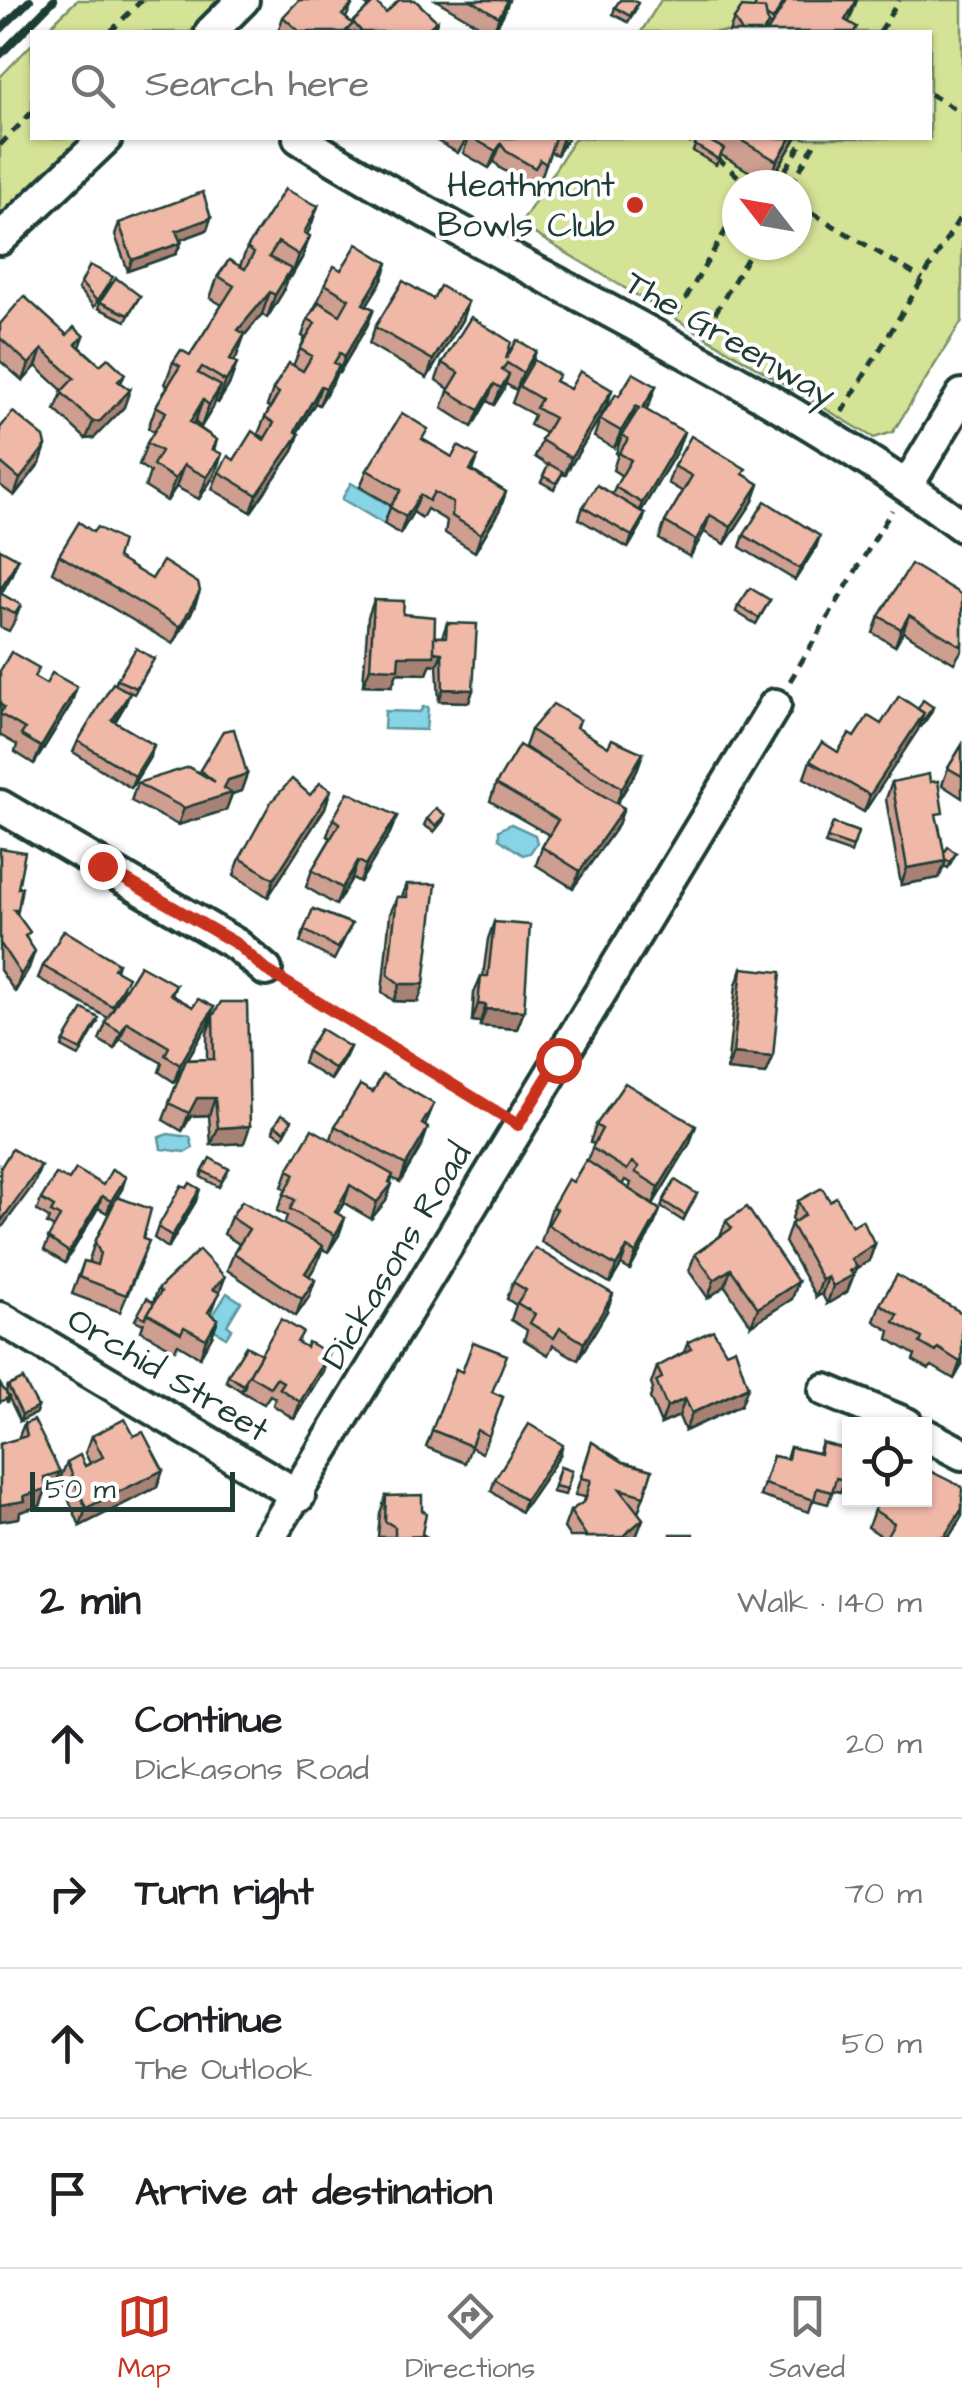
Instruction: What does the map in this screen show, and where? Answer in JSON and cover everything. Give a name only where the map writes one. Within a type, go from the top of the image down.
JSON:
[{"type":"street","points":[[212,30],[243,0]]},
{"type":"street","points":[[0,239],[104,140]]},
{"type":"street","name":"The Greenway","points":[[302,140],[364,178],[656,337],[907,486],[962,526]]},
{"type":"street","points":[[907,486],[962,395]]},
{"type":"street","name":"Dickasons Road","points":[[270,1537],[775,704]]},
{"type":"street","points":[[0,806],[237,944],[266,970]]},
{"type":"street","name":"Orchid Street","points":[[0,1318],[298,1496]]},
{"type":"street","points":[[825,1390],[889,1417]]},
{"type":"street","points":[[932,1438],[962,1454]]},
{"type":"path","points":[[112,30],[142,0]]},
{"type":"path","points":[[881,30],[899,0]]},
{"type":"path","points":[[932,95],[962,113]]},
{"type":"path","points":[[0,145],[30,114]]},
{"type":"path","points":[[687,140],[733,170]]},
{"type":"path","points":[[785,170],[803,140]]},
{"type":"path","points":[[799,170],[817,140]]},
{"type":"path","points":[[812,213],[923,279]]},
{"type":"path","points":[[842,412],[962,214]]},
{"type":"path","points":[[676,316],[722,238]]},
{"type":"path","points":[[706,329],[747,260]]},
{"type":"path","points":[[775,704],[907,486]]},
{"type":"path","points":[[266,970],[518,1125]]},
{"type":"green space","points":[[77,0],[223,0],[192,30],[46,30]]},
{"type":"green space","name":"Heathmont Bowls Club","points":[[661,0],[962,0],[962,321],[893,432],[874,438],[520,225],[574,140],[932,140],[932,30],[642,30]]},
{"type":"green space","points":[[30,46],[30,140],[83,140],[0,221],[0,77]]},
{"type":"water","points":[[351,483],[394,508],[384,524],[342,499]]},
{"type":"water","points":[[428,707],[426,730],[384,729],[385,711],[420,712]]},
{"type":"water","points":[[511,824],[535,835],[537,843],[530,853],[523,855],[499,839],[499,830]]},
{"type":"water","points":[[159,1137],[190,1137],[193,1148],[185,1152],[161,1149]]},
{"type":"water","points":[[227,1293],[241,1302],[227,1325],[232,1329],[226,1337],[207,1325]]},
{"type":"building","points":[[299,0],[346,0],[352,5],[342,15],[353,24],[347,30],[298,30],[283,17]]},
{"type":"building","points":[[399,0],[415,0],[437,21],[426,30],[360,30],[353,22],[375,1],[386,13]]},
{"type":"building","points":[[471,0],[508,0],[499,17]]},
{"type":"building","points":[[620,0],[638,3],[630,16],[615,7]]},
{"type":"building","points":[[758,0],[785,0],[773,20],[766,16],[765,9],[754,8]]},
{"type":"building","points":[[787,0],[857,0],[845,20],[857,27],[855,30],[768,30]]},
{"type":"building","points":[[742,7],[765,9],[768,24],[764,30],[741,30],[734,19]]},
{"type":"building","points":[[476,140],[554,140],[546,164],[540,160],[535,168],[501,144],[496,151]]},
{"type":"building","points":[[698,140],[708,140],[724,149],[718,159],[695,145]]},
{"type":"building","points":[[740,140],[790,140],[777,161]]},
{"type":"building","points":[[285,189],[318,206],[304,233],[310,236],[299,255],[278,242],[269,257],[291,269],[275,295],[270,292],[238,330],[245,334],[230,359],[237,363],[226,381],[202,367],[198,373],[221,386],[209,405],[203,400],[190,422],[217,440],[212,449],[222,454],[207,477],[184,465],[175,479],[153,465],[161,451],[147,443],[166,412],[156,406],[180,366],[173,362],[181,350],[190,355],[234,286],[218,276],[229,260],[245,269],[254,253],[247,248]]},
{"type":"building","points":[[203,192],[211,218],[176,231],[181,243],[132,260],[119,223]]},
{"type":"building","points":[[357,244],[388,263],[363,304],[374,309],[345,356],[340,353],[334,363],[339,366],[326,388],[321,386],[295,431],[299,434],[257,495],[219,472],[228,456],[234,460],[252,431],[264,440],[274,423],[265,417],[279,393],[273,389],[289,363],[303,371],[312,356],[300,349],[315,323],[308,319],[319,302],[340,315],[349,299],[325,284],[334,266],[341,270]]},
{"type":"building","points":[[90,265],[113,277],[97,301],[81,283]]},
{"type":"building","points":[[116,278],[140,296],[128,315],[100,302]]},
{"type":"building","points":[[403,281],[433,299],[440,286],[468,302],[433,360],[375,327]]},
{"type":"building","points":[[24,296],[67,335],[74,327],[84,336],[76,344],[100,365],[108,358],[125,374],[118,381],[130,390],[100,421],[93,422],[61,392],[74,378],[42,349],[29,364],[0,338],[0,324]]},
{"type":"building","points":[[471,317],[511,342],[506,359],[517,340],[536,351],[523,373],[507,363],[502,370],[509,374],[501,388],[494,384],[479,410],[448,391],[459,373],[442,363]]},
{"type":"building","points":[[534,360],[559,375],[555,381],[570,389],[580,371],[612,390],[571,458],[541,440],[554,418],[536,408],[541,399],[519,386]]},
{"type":"building","points":[[633,373],[656,386],[643,408],[684,432],[642,503],[615,487],[631,460],[619,453],[628,439],[622,435],[639,408],[636,406],[621,431],[600,419]]},
{"type":"building","points":[[13,412],[44,437],[46,445],[20,479],[0,462],[0,428]]},
{"type":"building","points":[[402,413],[428,429],[422,439],[452,457],[458,446],[478,457],[470,470],[506,492],[481,534],[452,516],[453,503],[434,492],[429,501],[420,495],[406,517],[390,507],[401,490],[367,470]]},
{"type":"building","points":[[691,436],[746,469],[743,474],[759,484],[731,527],[710,515],[696,540],[665,522],[692,476],[674,466]]},
{"type":"building","points":[[549,464],[563,472],[556,483],[543,476]]},
{"type":"building","points":[[597,485],[645,514],[632,536],[583,507]]},
{"type":"building","points":[[765,501],[820,536],[800,569],[744,535]]},
{"type":"building","points":[[79,522],[93,532],[97,527],[122,541],[117,558],[152,579],[163,561],[198,583],[200,591],[180,627],[59,555]]},
{"type":"building","points":[[0,549],[18,559],[0,590]]},
{"type":"building","points":[[911,564],[962,595],[961,646],[909,615],[901,629],[879,616]]},
{"type":"building","points":[[750,588],[770,600],[759,618],[738,606]]},
{"type":"building","points":[[0,593],[21,605],[15,614],[0,607]]},
{"type":"building","points":[[374,600],[404,601],[403,614],[435,617],[434,656],[399,656],[398,669],[370,668]]},
{"type":"building","points":[[447,623],[477,624],[473,690],[443,689],[442,653],[434,652],[434,637],[446,637]]},
{"type":"building","points":[[136,648],[154,659],[136,688],[117,680]]},
{"type":"building","points":[[11,652],[39,668],[34,677],[46,684],[52,673],[77,687],[41,747],[21,735],[25,729],[0,714],[4,707],[0,704],[0,671]]},
{"type":"building","points":[[113,683],[130,693],[112,720],[154,745],[135,776],[78,741]]},
{"type":"building","points":[[899,696],[924,713],[870,795],[810,761],[822,742],[838,752],[849,734],[854,737],[868,716],[881,724]]},
{"type":"building","points":[[923,700],[933,707],[923,721],[924,713],[918,709]]},
{"type":"building","points":[[553,704],[580,720],[576,727],[608,747],[612,739],[643,753],[622,788],[531,730]]},
{"type":"building","points":[[234,729],[247,774],[228,780],[224,788],[232,793],[184,808],[137,783],[189,767],[215,782],[200,770],[223,731]]},
{"type":"building","points":[[519,745],[624,808],[580,871],[542,847],[558,820],[496,784]]},
{"type":"building","points":[[962,745],[962,776],[948,768]]},
{"type":"building","points":[[929,774],[930,782],[938,781],[943,813],[936,814],[946,861],[907,868],[892,782]]},
{"type":"building","points":[[292,779],[310,795],[320,783],[331,790],[274,879],[240,858],[271,802]]},
{"type":"building","points":[[348,792],[397,816],[366,865],[358,861],[342,888],[312,870],[340,823],[333,819]]},
{"type":"building","points":[[436,808],[445,815],[436,826],[427,819]]},
{"type":"building","points":[[833,823],[858,832],[853,847],[827,838]]},
{"type":"building","points":[[948,847],[956,853],[950,862],[944,853]]},
{"type":"building","points":[[0,848],[25,852],[18,910],[14,910],[30,932],[25,936],[35,951],[21,975],[0,943]]},
{"type":"building","points":[[407,884],[436,884],[424,984],[400,984],[388,975],[397,897],[407,897]]},
{"type":"building","points":[[313,909],[352,924],[338,948],[304,930]]},
{"type":"building","points":[[494,922],[530,925],[524,1011],[486,1009],[486,1005],[478,1004],[481,976],[488,976]]},
{"type":"building","points":[[64,930],[118,963],[114,969],[128,977],[112,1006],[43,966]]},
{"type":"building","points":[[140,965],[176,985],[170,994],[193,1007],[198,999],[214,1007],[180,1065],[165,1055],[169,1047],[127,1022],[121,1032],[105,1022]]},
{"type":"building","points":[[742,968],[781,972],[773,1057],[733,1053]]},
{"type":"building","points":[[221,1002],[247,1002],[250,1126],[218,1128],[215,1098],[197,1098],[189,1113],[169,1103],[186,1060],[214,1059],[213,1016]]},
{"type":"building","points":[[83,1009],[99,1018],[81,1050],[64,1041]]},
{"type":"building","points":[[321,1029],[350,1047],[335,1069],[307,1051]]},
{"type":"building","points":[[383,1074],[434,1104],[422,1124],[428,1128],[406,1165],[335,1126],[360,1085],[373,1092]]},
{"type":"building","points":[[625,1083],[696,1126],[659,1187],[635,1172],[639,1167],[632,1162],[627,1170],[592,1148],[602,1129],[596,1125]]},
{"type":"building","points":[[282,1114],[292,1120],[285,1131],[275,1125]]},
{"type":"building","points":[[312,1129],[393,1175],[389,1182],[392,1184],[377,1202],[350,1185],[335,1212],[345,1218],[335,1235],[290,1209],[295,1200],[284,1194],[295,1174],[288,1170]]},
{"type":"building","points":[[12,1149],[41,1166],[1,1221],[0,1166]]},
{"type":"building","points":[[210,1158],[229,1169],[222,1181],[203,1171]]},
{"type":"building","points":[[586,1160],[660,1210],[636,1253],[627,1248],[616,1266],[548,1225],[557,1209],[552,1207],[568,1179],[573,1182]]},
{"type":"building","points":[[76,1169],[103,1185],[112,1169],[126,1177],[111,1201],[102,1196],[69,1252],[48,1238],[60,1217],[51,1212],[54,1207],[41,1199],[56,1174],[69,1180]]},
{"type":"building","points":[[675,1180],[697,1194],[685,1215],[663,1201]]},
{"type":"building","points":[[190,1183],[200,1189],[172,1236],[158,1227],[181,1186],[187,1188]]},
{"type":"building","points":[[822,1188],[830,1201],[836,1197],[852,1226],[862,1220],[875,1244],[851,1259],[857,1267],[850,1271],[853,1275],[833,1286],[828,1277],[822,1280],[791,1224],[805,1215],[798,1201]]},
{"type":"building","points":[[117,1197],[151,1209],[143,1239],[149,1241],[126,1295],[79,1277],[84,1261],[97,1265],[100,1253],[95,1242]]},
{"type":"building","points":[[242,1201],[323,1246],[305,1273],[315,1280],[302,1299],[234,1253],[249,1229],[231,1217]]},
{"type":"building","points":[[747,1207],[798,1282],[758,1308],[731,1269],[714,1280],[695,1254],[732,1228],[726,1221]]},
{"type":"building","points":[[535,1248],[613,1294],[584,1343],[560,1328],[554,1338],[530,1323],[535,1314],[517,1303],[526,1290],[513,1282]]},
{"type":"building","points":[[199,1250],[225,1277],[213,1289],[220,1293],[208,1312],[218,1319],[206,1339],[184,1327],[181,1333],[147,1313],[161,1292],[158,1289]]},
{"type":"building","points":[[897,1275],[962,1313],[960,1362],[938,1348],[936,1352],[920,1343],[922,1338],[894,1322],[898,1315],[880,1304]]},
{"type":"building","points":[[147,1298],[154,1303],[145,1318],[138,1314]]},
{"type":"building","points":[[281,1319],[303,1332],[297,1342],[306,1347],[308,1342],[329,1354],[300,1402],[279,1388],[283,1382],[276,1378],[270,1387],[249,1375]]},
{"type":"building","points":[[713,1330],[726,1352],[735,1348],[748,1387],[692,1413],[685,1399],[667,1407],[656,1381],[662,1378],[657,1367],[691,1349],[688,1342]]},
{"type":"building","points":[[473,1342],[507,1355],[492,1392],[503,1397],[489,1436],[477,1430],[471,1446],[432,1430],[456,1369],[462,1372]]},
{"type":"building","points":[[246,1346],[261,1354],[243,1385],[228,1375]]},
{"type":"building","points":[[23,1379],[38,1407],[22,1415],[8,1386]]},
{"type":"building","points":[[0,1384],[9,1397],[0,1402]]},
{"type":"building","points":[[125,1419],[134,1436],[143,1432],[163,1470],[86,1508],[67,1462],[80,1455],[85,1466],[103,1457],[92,1436]]},
{"type":"building","points":[[34,1420],[60,1472],[44,1477],[46,1489],[24,1496],[25,1501],[0,1505],[0,1444],[27,1436],[24,1424]]},
{"type":"building","points":[[529,1424],[563,1445],[525,1500],[495,1479]]},
{"type":"building","points":[[592,1442],[623,1462],[652,1470],[644,1496],[620,1489],[643,1519],[622,1537],[587,1537],[570,1511],[585,1501],[591,1480],[581,1478]]},
{"type":"building","points":[[822,1443],[842,1448],[842,1479],[836,1478],[832,1492],[817,1488],[814,1500],[764,1484],[773,1456],[788,1459],[790,1447],[820,1454]]},
{"type":"building","points":[[560,1467],[572,1471],[567,1489],[555,1486]]},
{"type":"building","points":[[932,1472],[962,1487],[962,1509],[944,1537],[886,1537],[894,1523],[874,1510],[932,1507]]},
{"type":"building","points":[[422,1495],[422,1510],[426,1513],[422,1534],[426,1536],[395,1537],[395,1527],[385,1521],[386,1496]]},
{"type":"building","points":[[693,1534],[693,1537],[671,1537]]},
{"type":"railway","points":[[0,30],[30,0]]},
{"type":"railway","points":[[0,55],[54,0]]},
{"type":"place","name":"Heathmont Bowls Club","points":[[635,205]]},
{"type":"route","points":[[102,866],[237,944],[266,970],[518,1125],[558,1060]]}]
